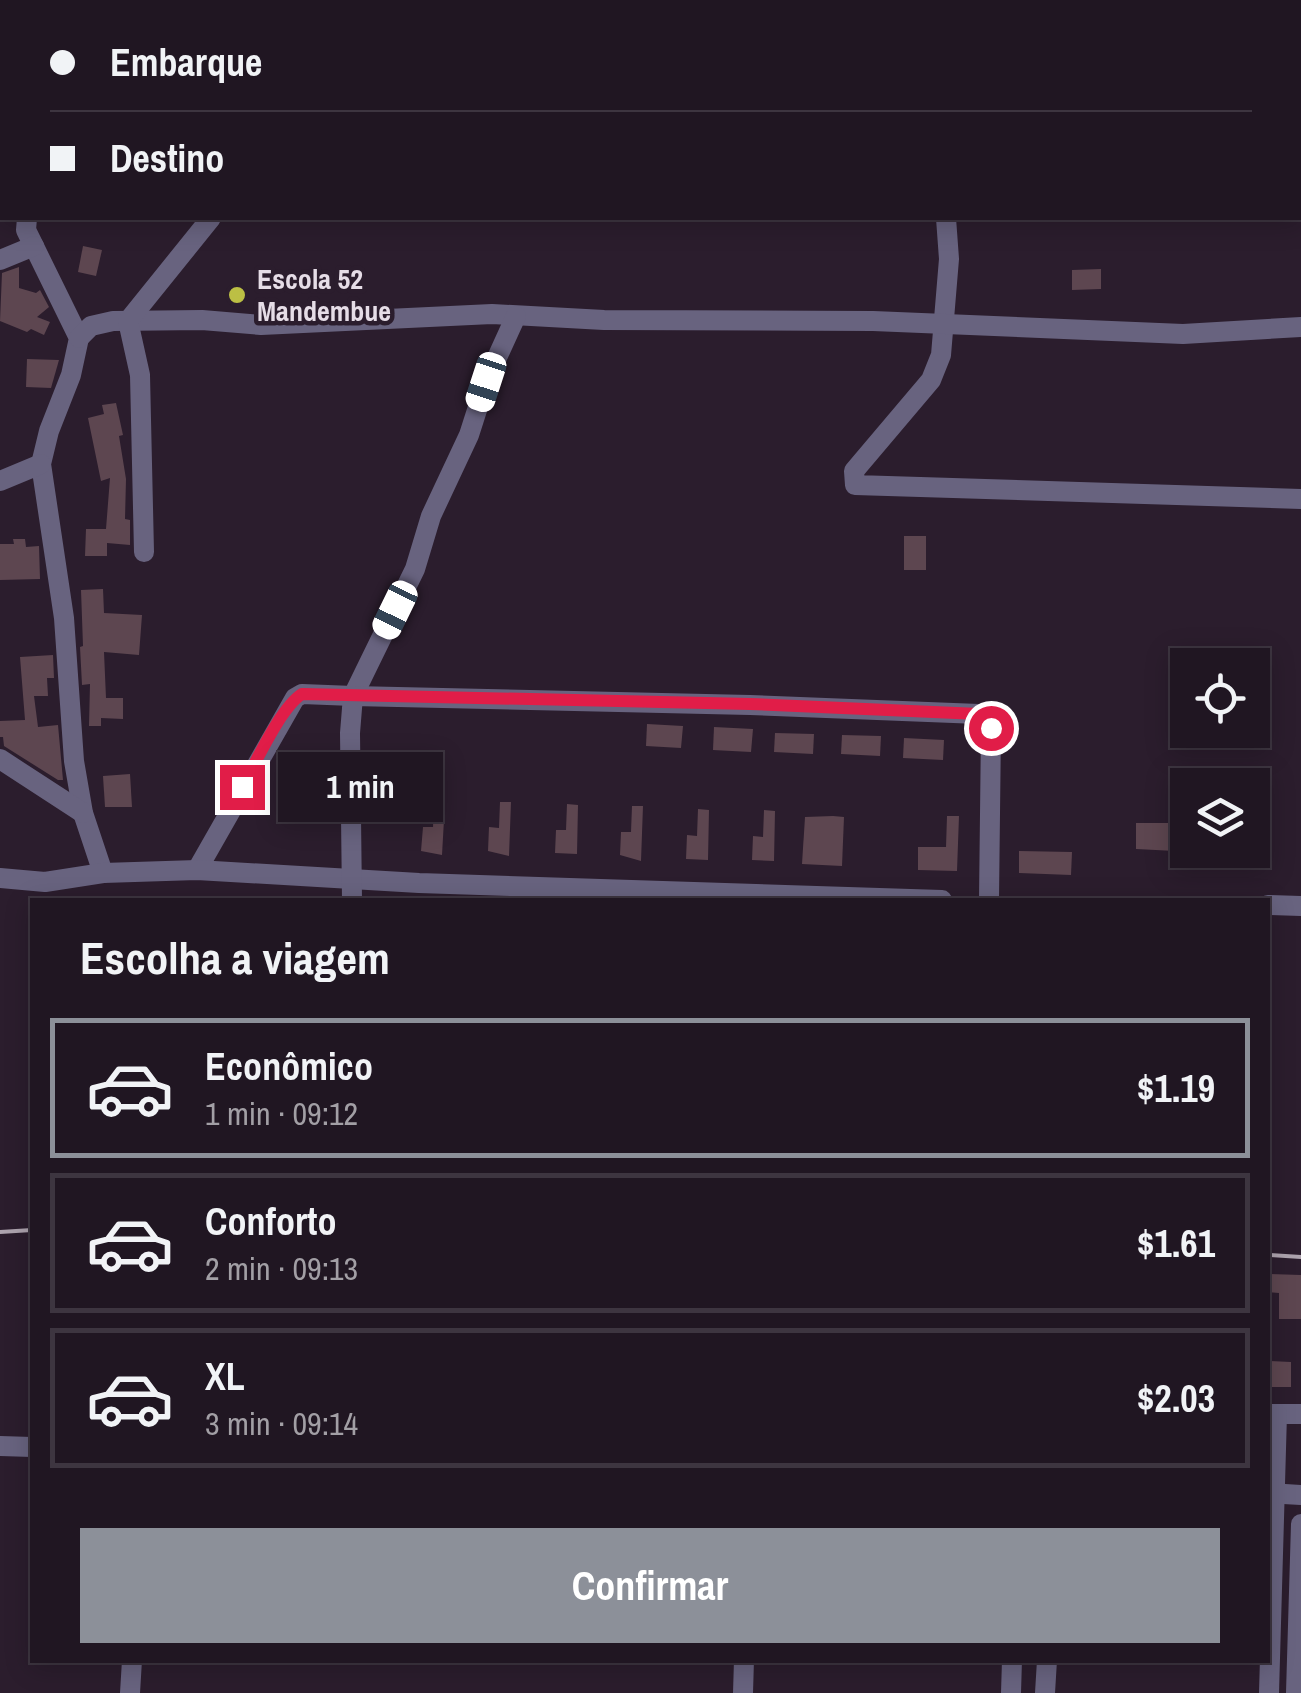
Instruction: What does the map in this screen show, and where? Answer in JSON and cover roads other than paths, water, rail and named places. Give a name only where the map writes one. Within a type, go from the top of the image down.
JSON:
[{"type":"street","points":[[27,220],[26,230],[79,338]]},
{"type":"street","points":[[128,321],[208,220]]},
{"type":"street","points":[[946,220],[950,259],[941,355],[931,380],[854,471],[853,482],[858,487],[1301,499]]},
{"type":"street","points":[[0,260],[34,246]]},
{"type":"street","points":[[104,873],[84,813],[74,761],[64,618],[42,464],[48,431],[71,374],[79,338],[91,326],[202,320],[261,325],[492,314],[604,320],[836,320],[1184,334],[1301,327]]},
{"type":"street","points":[[352,889],[353,696],[415,569],[431,516],[516,316]]},
{"type":"street","points":[[128,321],[140,375],[144,552]]},
{"type":"street","points":[[0,481],[42,464]]},
{"type":"street","points":[[197,870],[295,698],[302,694],[750,704],[979,714],[991,728],[990,898]]},
{"type":"street","points":[[0,759],[84,813]]},
{"type":"street","points":[[0,878],[46,882],[104,873],[197,870],[352,889],[828,898]]},
{"type":"street","points":[[1270,905],[1301,906]]},
{"type":"street","points":[[1270,1593],[1272,1414],[1301,1414]]},
{"type":"street","points":[[0,1446],[30,1447]]},
{"type":"street","points":[[1271,1493],[1301,1495]]},
{"type":"street","points":[[1296,1693],[1301,1524]]},
{"type":"street","points":[[130,1693],[132,1663]]},
{"type":"street","points":[[742,1693],[744,1663]]},
{"type":"street","points":[[1011,1693],[1012,1663]]},
{"type":"street","points":[[1046,1693],[1047,1663]]},
{"type":"street","points":[[1269,1663],[1269,1693]]},
{"type":"railway","points":[[0,1232],[30,1230]]},
{"type":"railway","points":[[1270,1255],[1301,1257]]},
{"type":"place","name":"Escola 52 Mandembue","points":[[237,295]]}]
